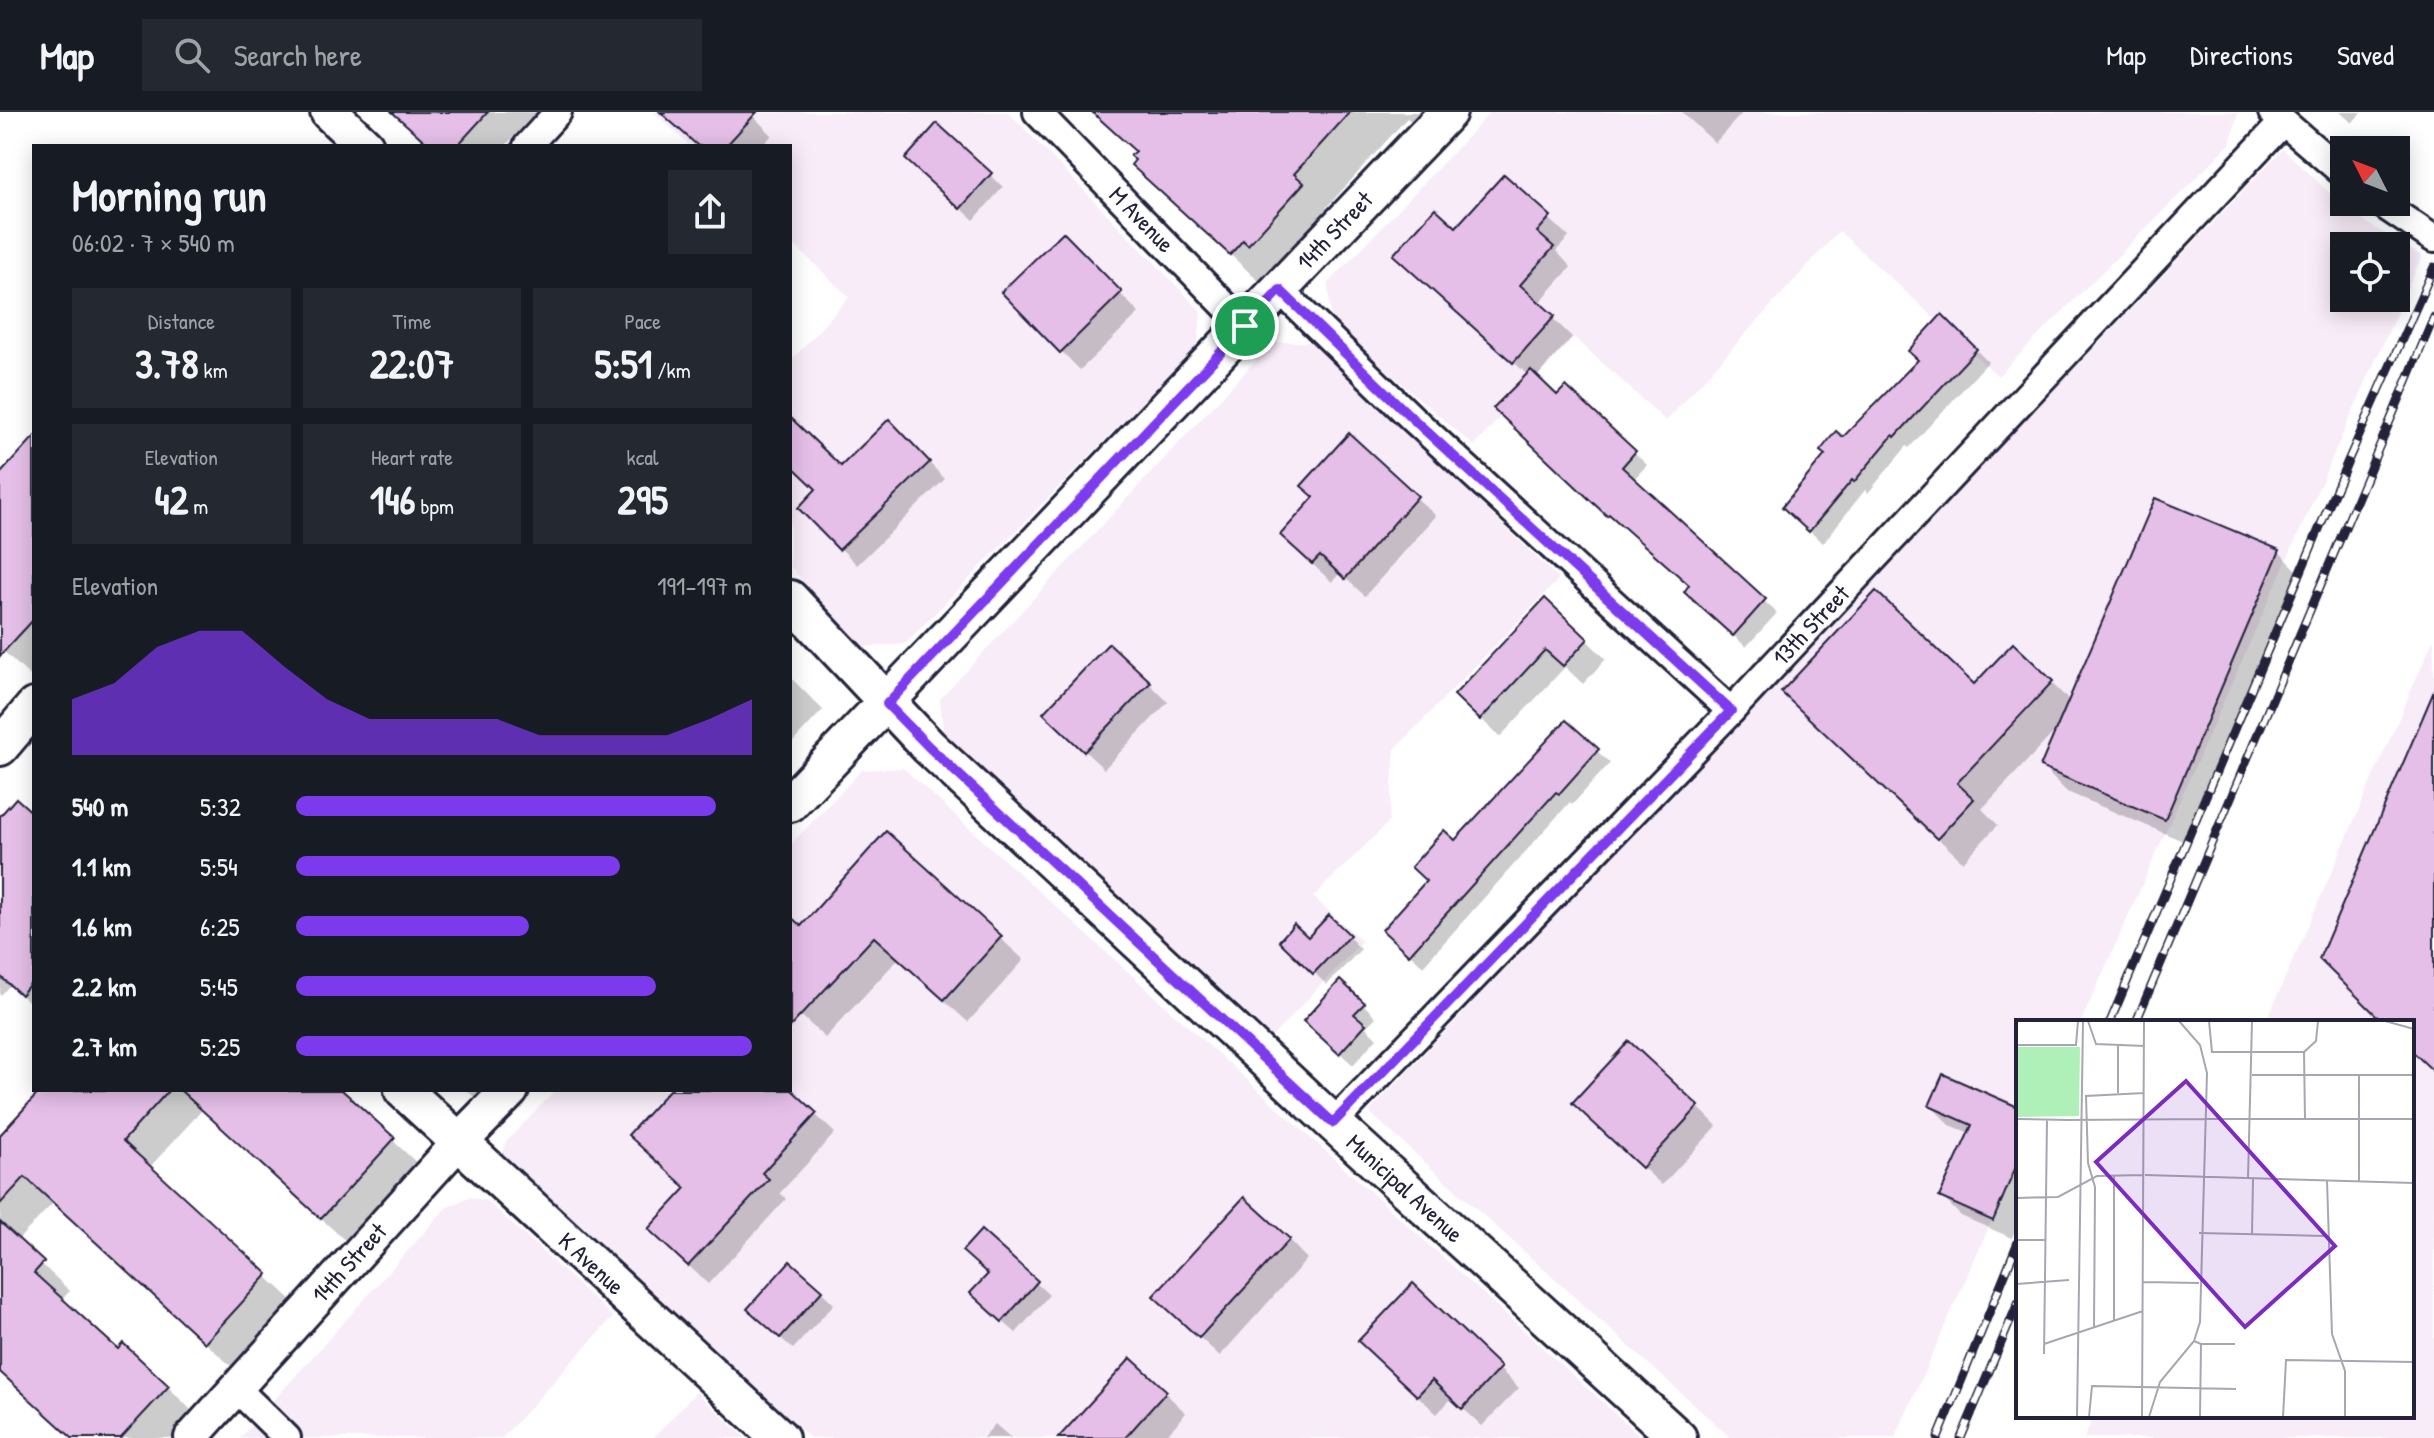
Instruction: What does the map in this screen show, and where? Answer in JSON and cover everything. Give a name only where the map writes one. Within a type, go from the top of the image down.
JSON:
[{"type":"main road","points":[[329,112],[363,144]]},
{"type":"main road","name":"14th Street","points":[[792,801],[1448,112]]},
{"type":"main road","name":"Municipal Avenue","points":[[792,601],[929,747],[1333,1123],[1678,1438]]},
{"type":"main road","name":"K Avenue","points":[[405,1092],[780,1438]]},
{"type":"main road","name":"14th Street","points":[[459,1142],[508,1092]]},
{"type":"street","points":[[529,144],[558,112]]},
{"type":"street","name":"M Avenue","points":[[1037,112],[1245,326]]},
{"type":"street","points":[[2278,117],[2330,162]]},
{"type":"street","name":"13th Street","points":[[1333,1123],[1731,711],[2278,117]]},
{"type":"street","points":[[2400,216],[2434,239]]},
{"type":"street","points":[[1280,290],[1413,419],[1731,711]]},
{"type":"street","name":"14th Street","points":[[191,1438],[459,1142]]},
{"type":"street","points":[[236,1388],[287,1438]]},
{"type":"shaded area","points":[[654,112],[1008,112],[1201,311],[1198,345],[905,644],[860,647],[792,568],[792,360],[849,297],[792,243],[792,144],[688,144]]},
{"type":"shaded area","points":[[1491,112],[2238,113],[2230,144],[1998,376],[1839,231],[1666,421],[1574,337],[1474,446],[1331,322],[1328,284]]},
{"type":"shaded area","points":[[2283,149],[2330,193],[2330,216],[2355,216],[2382,232],[2330,232],[2330,312],[2397,312],[2082,1020],[2016,1020],[2016,1166],[1895,1438],[1731,1438],[1369,1112]]},
{"type":"shaded area","points":[[2410,249],[2422,256],[2410,283]]},
{"type":"shaded area","points":[[1273,342],[1313,342],[1559,579],[1395,749],[1389,822],[1313,897],[1362,941],[1269,1040],[944,741],[940,699]]},
{"type":"shaded area","points":[[2434,638],[2434,1438],[2084,1438],[2093,1418],[2414,1418],[2414,1020],[2267,1020]]},
{"type":"shaded area","points":[[903,768],[1642,1438],[810,1438],[509,1161],[503,1152],[506,1142],[554,1092],[792,1092],[792,843],[862,770]]},
{"type":"shaded area","points":[[469,1197],[487,1201],[613,1317],[502,1438],[240,1438],[446,1208]]},
{"type":"shaded area","points":[[696,1392],[746,1438],[653,1438]]},
{"type":"building","points":[[392,112],[488,112],[459,144],[428,144]]},
{"type":"building","points":[[660,112],[757,112],[728,144],[696,144]]},
{"type":"building","points":[[1092,112],[1350,112],[1294,174],[1304,183],[1248,245],[1243,240],[1230,255],[1131,165],[1135,160],[1130,156],[1135,151]]},
{"type":"building","points":[[937,123],[992,173],[960,209],[905,159]]},
{"type":"building","points":[[1504,174],[1551,216],[1537,232],[1554,247],[1520,285],[1555,316],[1513,363],[1393,255],[1435,208],[1456,227]]},
{"type":"building","points":[[1063,232],[1122,292],[1060,353],[1001,292]]},
{"type":"building","points":[[1942,314],[1977,349],[1895,437],[1893,435],[1809,532],[1782,507],[1825,455],[1820,451],[1836,431],[1843,437],[1918,360],[1908,351]]},
{"type":"building","points":[[1531,370],[1557,395],[1566,386],[1636,451],[1622,467],[1766,599],[1733,636],[1684,592],[1689,585],[1609,514],[1607,516],[1493,408]]},
{"type":"building","points":[[792,419],[841,466],[889,419],[930,462],[839,550],[798,508],[816,489],[792,466]]},
{"type":"building","points":[[1349,433],[1418,496],[1345,579],[1320,556],[1312,564],[1280,535],[1314,497],[1301,486]]},
{"type":"building","points":[[32,439],[32,621],[0,656],[0,474]]},
{"type":"building","points":[[2155,498],[2280,550],[2165,820],[2040,767]]},
{"type":"building","points":[[1876,591],[1974,684],[2013,643],[2053,681],[1957,783],[1974,799],[1937,839],[1781,692]]},
{"type":"building","points":[[1545,598],[1588,639],[1563,666],[1545,650],[1480,720],[1454,695]]},
{"type":"building","points":[[1109,643],[1151,682],[1084,752],[1043,713]]},
{"type":"building","points":[[2434,691],[2434,1072],[2414,1053],[2414,1020],[2381,1020],[2319,959]]},
{"type":"building","points":[[1566,720],[1599,749],[1559,794],[1556,792],[1409,955],[1382,930],[1426,881],[1411,867],[1444,830],[1455,840]]},
{"type":"building","points":[[16,798],[32,812],[32,981],[21,995],[0,976],[0,816]]},
{"type":"building","points":[[886,831],[1002,936],[944,1000],[874,937],[792,1025],[792,918],[801,926]]},
{"type":"building","points":[[1329,915],[1350,935],[1313,974],[1279,941],[1294,924],[1308,937]]},
{"type":"building","points":[[1340,980],[1365,1003],[1354,1014],[1366,1024],[1339,1054],[1303,1021]]},
{"type":"building","points":[[1629,1041],[1699,1106],[1642,1168],[1572,1103]]},
{"type":"building","points":[[1943,1074],[2016,1106],[2016,1167],[1993,1221],[1939,1197],[1972,1125],[1929,1106]]},
{"type":"building","points":[[792,1090],[817,1113],[762,1173],[769,1179],[688,1266],[648,1229],[686,1188],[628,1135],[667,1092]]},
{"type":"building","points":[[39,1092],[167,1092],[123,1141],[268,1274],[205,1343],[25,1177],[0,1204],[0,1135]]},
{"type":"building","points":[[182,1092],[344,1092],[395,1138],[321,1219]]},
{"type":"building","points":[[1244,1197],[1290,1239],[1199,1338],[1153,1296]]},
{"type":"building","points":[[0,1222],[44,1262],[34,1273],[118,1349],[123,1343],[169,1386],[121,1438],[72,1438],[0,1372]]},
{"type":"building","points":[[981,1230],[1038,1281],[1002,1322],[970,1293],[988,1274],[962,1251]]},
{"type":"building","points":[[790,1261],[823,1290],[780,1338],[747,1309]]},
{"type":"building","points":[[1413,1283],[1501,1367],[1462,1409],[1432,1380],[1417,1396],[1358,1341]]},
{"type":"building","points":[[1131,1358],[1167,1391],[1125,1438],[1058,1438]]},
{"type":"railway","points":[[2111,1020],[2347,463],[2434,267]]},
{"type":"railway","points":[[2137,1020],[2434,317]]},
{"type":"railway","points":[[1938,1438],[2016,1247]]},
{"type":"railway","points":[[1961,1438],[2016,1308]]},
{"type":"route","points":[[1280,290],[1413,419],[1731,711],[1333,1123],[929,747],[887,704],[1245,326],[1280,290]]}]
